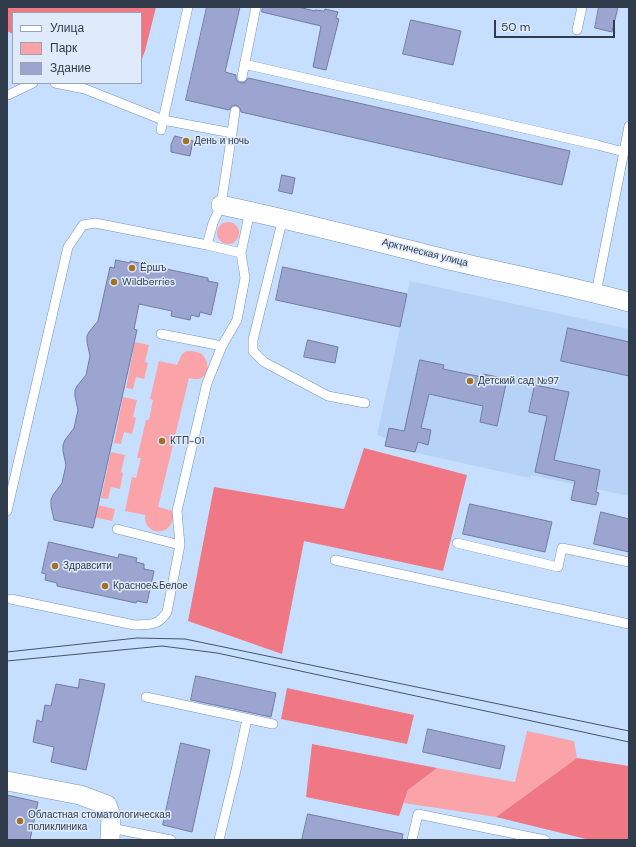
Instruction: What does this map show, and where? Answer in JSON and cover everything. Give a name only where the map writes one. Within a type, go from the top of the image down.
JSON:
[{"type":"street","name":"Арктическая улица","points":[[221,204],[449,260],[596,293],[629,302]]},
{"type":"street","points":[[7,781],[80,795],[107,804],[111,816],[110,834]]},
{"type":"lane","points":[[161,130],[188,7]]},
{"type":"lane","points":[[242,77],[256,7]]},
{"type":"lane","points":[[577,30],[582,7]]},
{"type":"lane","points":[[244,64],[624,152]]},
{"type":"lane","points":[[8,95],[31,84]]},
{"type":"lane","points":[[60,84],[85,89],[163,120],[232,133]]},
{"type":"lane","points":[[207,245],[213,223],[221,204],[235,111]]},
{"type":"lane","points":[[596,293],[629,126]]},
{"type":"lane","points":[[11,599],[134,625],[152,624],[161,620],[167,612],[180,545],[177,511],[207,382],[222,346],[237,320],[245,278],[241,253],[250,211]]},
{"type":"lane","points":[[283,218],[253,340],[253,351],[264,362],[328,396],[365,403]]},
{"type":"lane","points":[[7,511],[68,247],[83,225],[95,223],[241,253]]},
{"type":"lane","points":[[161,334],[222,346]]},
{"type":"lane","points":[[117,529],[180,545]]},
{"type":"lane","points":[[457,544],[558,567],[562,548],[629,562]]},
{"type":"lane","points":[[335,560],[629,624]]},
{"type":"lane","points":[[146,697],[273,724]]},
{"type":"lane","points":[[219,840],[247,719]]},
{"type":"lane","points":[[412,840],[418,814],[545,840]]},
{"type":"lane","points":[[110,834],[170,840]]},
{"type":"shaded area","points":[[7,7],[156,7],[142,58],[142,12],[12,12],[12,34],[7,31]]},
{"type":"shaded area","name":"Детский сад №97","points":[[410,281],[629,329],[629,496],[531,475],[530,478],[385,446],[386,438],[377,435]]},
{"type":"shaded area","points":[[364,448],[467,475],[443,571],[304,541],[282,654],[188,621],[214,487],[344,509]]},
{"type":"shaded area","points":[[287,688],[414,715],[407,744],[281,719]]},
{"type":"shaded area","points":[[312,744],[437,768],[408,790],[399,816],[306,797]]},
{"type":"shaded area","points":[[577,758],[629,766],[629,840],[590,840],[496,817]]},
{"type":"green space","points":[[224,222],[232,222],[239,229],[239,237],[232,244],[224,244],[217,237],[217,229]]},
{"type":"green space","points":[[135,342],[149,345],[145,362],[148,363],[144,379],[136,377],[133,389],[126,388]]},
{"type":"green space","points":[[187,351],[197,352],[203,355],[207,362],[208,371],[200,379],[189,378],[158,507],[173,511],[173,520],[170,526],[165,530],[154,531],[149,528],[145,515],[125,511],[132,477],[136,478],[141,458],[137,458],[146,420],[149,420],[153,400],[150,399],[159,361],[177,365],[182,354]]},
{"type":"green space","points":[[123,397],[137,400],[133,417],[136,418],[132,434],[124,432],[121,444],[114,443]]},
{"type":"green space","points":[[111,452],[125,455],[121,472],[123,473],[120,489],[111,487],[108,499],[101,498]]},
{"type":"green space","points":[[97,505],[115,509],[112,521],[94,517]]},
{"type":"green space","points":[[527,731],[574,741],[577,758],[496,817],[404,803],[408,790],[437,768],[515,782]]},
{"type":"building","points":[[207,7],[240,7],[225,72],[236,75],[238,82],[244,83],[248,78],[570,151],[562,185],[241,112],[240,108],[236,105],[232,106],[229,110],[186,100]]},
{"type":"building","points":[[263,7],[298,7],[315,11],[324,11],[325,9],[338,12],[336,18],[339,19],[326,70],[313,67],[321,26],[262,12]]},
{"type":"building","points":[[599,7],[618,7],[612,32],[595,28]]},
{"type":"building","points":[[411,20],[461,31],[453,65],[403,54]]},
{"type":"building","points":[[175,136],[193,141],[190,156],[171,152],[171,145]]},
{"type":"building","points":[[282,175],[295,178],[292,194],[279,191]]},
{"type":"building","points":[[116,260],[130,263],[130,261],[208,278],[208,281],[218,283],[211,315],[200,312],[199,317],[191,315],[190,320],[171,316],[172,311],[139,304],[134,329],[137,330],[93,528],[54,520],[51,500],[62,483],[66,465],[63,445],[74,428],[78,410],[75,390],[86,375],[90,356],[87,336],[98,321],[110,267],[114,268]]},
{"type":"building","points":[[283,267],[407,294],[400,327],[276,300]]},
{"type":"building","points":[[568,328],[629,342],[629,376],[561,361]]},
{"type":"building","points":[[308,340],[338,347],[335,363],[304,357]]},
{"type":"building","points":[[420,360],[444,365],[443,369],[482,377],[483,374],[507,379],[497,426],[480,422],[483,406],[429,394],[421,428],[431,430],[428,445],[418,442],[415,452],[385,446],[389,428],[404,431]]},
{"type":"building","points":[[535,385],[569,392],[554,460],[600,470],[596,492],[599,493],[596,505],[571,500],[575,481],[535,472],[547,416],[529,412]]},
{"type":"building","points":[[470,504],[552,522],[545,552],[463,534]]},
{"type":"building","points":[[601,512],[629,519],[629,552],[594,544]]},
{"type":"building","points":[[49,542],[118,558],[119,554],[137,558],[136,562],[144,564],[144,569],[154,571],[147,603],[137,601],[136,603],[57,586],[57,583],[45,580],[46,574],[42,573]]},
{"type":"building","points":[[196,676],[276,693],[271,717],[191,700]]},
{"type":"building","points":[[80,679],[105,684],[86,770],[51,762],[54,747],[33,742],[37,720],[42,722],[45,705],[51,706],[56,684],[78,688]]},
{"type":"building","points":[[428,729],[505,746],[500,769],[423,752]]},
{"type":"building","points":[[181,743],[210,750],[192,832],[163,825]]},
{"type":"building","name":"Областная стоматологическая поликлиника","points":[[7,795],[38,802],[30,840],[7,840]]},
{"type":"building","points":[[308,814],[403,834],[402,840],[302,840]]},
{"type":"tram line","points":[[7,652],[137,638],[185,639],[629,731]]},
{"type":"tram line","points":[[7,661],[162,646],[217,653],[629,742]]},
{"type":"place","name":"День и ночь","points":[[186,141]]},
{"type":"place","name":"Ёршъ","points":[[132,268]]},
{"type":"place","name":"Wildberries","points":[[114,282]]},
{"type":"place","name":"Детский сад №97","points":[[470,381]]},
{"type":"place","name":"КТП-01","points":[[162,441]]},
{"type":"place","name":"Здравсити","points":[[55,566]]},
{"type":"place","name":"Красное&Белое","points":[[105,586]]},
{"type":"place","name":"Областная стоматологическая поликлиника","points":[[20,821]]}]
